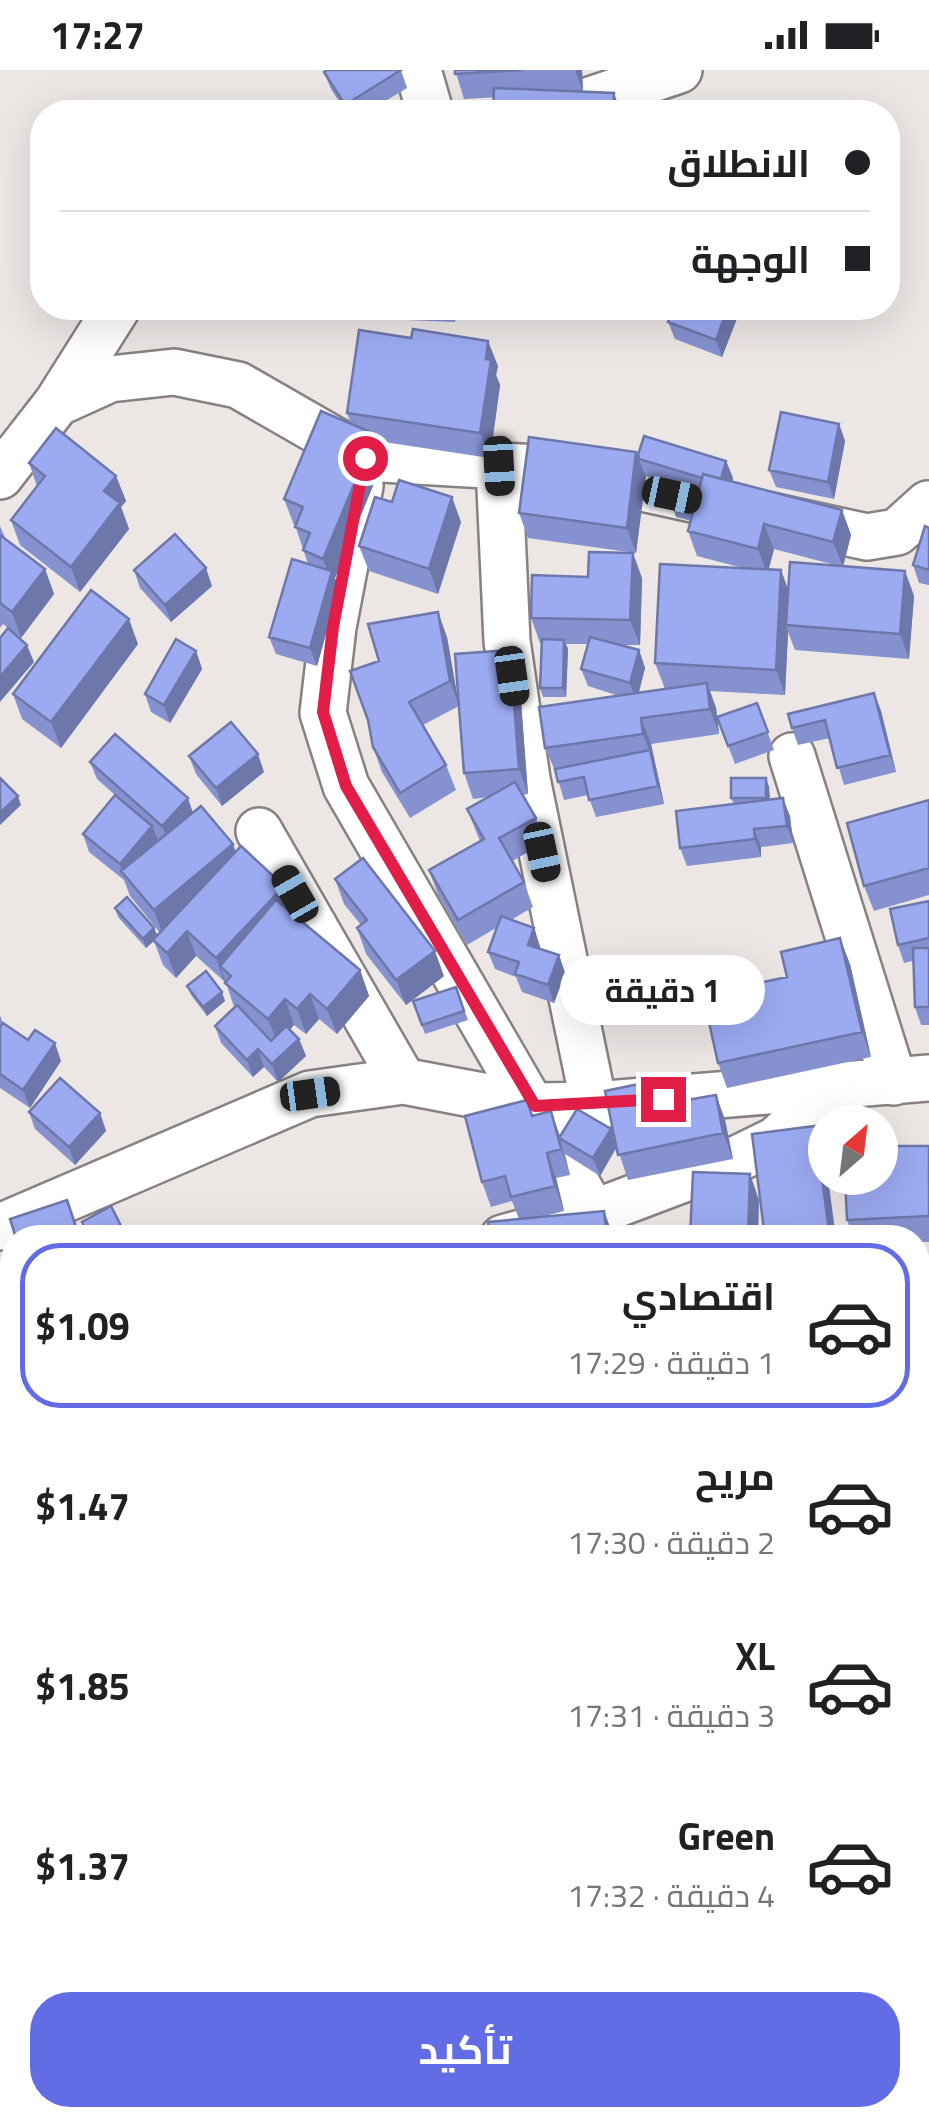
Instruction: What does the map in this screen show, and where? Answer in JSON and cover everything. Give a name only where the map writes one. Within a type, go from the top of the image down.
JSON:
[{"type":"street","points":[[418,70],[427,100]]},
{"type":"street","points":[[590,100],[679,70]]},
{"type":"street","points":[[0,476],[57,403],[110,320]]},
{"type":"street","points":[[57,403],[110,378],[174,372],[238,385],[365,458],[555,469],[867,537],[896,532],[928,504]]},
{"type":"street","points":[[365,458],[333,627],[323,712],[346,786],[602,1225],[776,1140],[837,1084]]},
{"type":"street","points":[[499,466],[508,641],[527,779],[594,1106]]},
{"type":"street","points":[[5,1225],[310,1094],[403,1081],[535,1106],[594,1106],[911,1080],[792,756]]},
{"type":"street","points":[[259,831],[403,1081]]},
{"type":"building","points":[[401,70],[353,100],[342,100],[324,72]]},
{"type":"building","points":[[455,70],[523,70],[455,74]]},
{"type":"building","points":[[494,88],[614,93],[614,100],[494,100]]},
{"type":"building","points":[[669,320],[724,320],[716,340]]},
{"type":"building","points":[[413,329],[488,341],[486,359],[491,360],[480,433],[347,413],[359,330],[411,338]]},
{"type":"building","points":[[321,411],[375,434],[323,559],[303,550],[310,533],[295,527],[303,507],[284,499]]},
{"type":"building","points":[[781,412],[839,424],[828,482],[769,470]]},
{"type":"building","points":[[56,428],[116,476],[104,491],[120,503],[71,567],[11,520],[45,476],[29,463]]},
{"type":"building","points":[[644,436],[726,461],[721,479],[703,474],[702,478],[639,459]]},
{"type":"building","points":[[529,437],[636,452],[627,528],[519,513]]},
{"type":"building","points":[[703,474],[842,510],[833,542],[764,524],[758,549],[688,531]]},
{"type":"building","points":[[399,480],[452,497],[429,569],[359,546],[375,497],[392,502]]},
{"type":"building","points":[[678,491],[697,496],[693,513],[673,508]]},
{"type":"building","points":[[925,526],[929,528],[929,570],[913,565]]},
{"type":"building","points":[[175,534],[206,568],[165,605],[134,570]]},
{"type":"building","points":[[0,535],[45,569],[12,612],[0,603]]},
{"type":"building","points":[[589,552],[633,553],[630,620],[531,618],[532,575],[588,577]]},
{"type":"building","points":[[292,559],[332,571],[310,648],[269,637]]},
{"type":"building","points":[[790,562],[905,571],[900,634],[786,625]]},
{"type":"building","points":[[660,564],[781,570],[776,670],[655,663]]},
{"type":"building","points":[[91,590],[129,619],[51,722],[13,694]]},
{"type":"building","points":[[438,612],[450,681],[409,702],[446,765],[400,793],[373,747],[368,720],[350,671],[379,661],[368,624]]},
{"type":"building","points":[[8,628],[27,645],[0,677],[0,638]]},
{"type":"building","points":[[590,637],[639,650],[630,683],[581,669]]},
{"type":"building","points":[[176,639],[196,651],[164,705],[145,694]]},
{"type":"building","points":[[542,639],[564,640],[563,688],[540,688]]},
{"type":"building","points":[[510,650],[519,769],[464,773],[455,654]]},
{"type":"building","points":[[707,683],[710,709],[641,718],[643,734],[545,748],[539,707]]},
{"type":"building","points":[[874,693],[890,755],[837,768],[825,720],[792,728],[788,714]]},
{"type":"building","points":[[757,703],[768,732],[728,746],[717,717]]},
{"type":"building","points":[[231,722],[258,754],[216,788],[189,756]]},
{"type":"building","points":[[115,734],[188,798],[162,826],[90,762]]},
{"type":"building","points":[[650,750],[658,786],[589,800],[584,777],[558,782],[555,769]]},
{"type":"building","points":[[0,778],[18,796],[0,813]]},
{"type":"building","points":[[731,778],[766,778],[766,798],[731,798]]},
{"type":"building","points":[[515,782],[536,818],[499,838],[524,882],[458,920],[429,870],[484,839],[467,809]]},
{"type":"building","points":[[115,795],[152,826],[120,864],[83,834]]},
{"type":"building","points":[[783,798],[787,826],[754,829],[755,839],[680,848],[676,811]]},
{"type":"building","points":[[929,800],[929,868],[864,886],[847,823]]},
{"type":"building","points":[[201,806],[233,844],[154,910],[121,871]]},
{"type":"building","points":[[241,846],[284,886],[216,958],[187,931],[167,953],[153,940]]},
{"type":"building","points":[[363,858],[435,951],[396,980],[357,928],[367,920],[335,879]]},
{"type":"building","points":[[127,897],[154,928],[143,939],[115,908]]},
{"type":"building","points":[[276,900],[360,970],[327,1009],[310,994],[297,1009],[285,999],[268,1019],[225,983],[231,976],[220,966]]},
{"type":"building","points":[[929,901],[929,938],[898,945],[890,909]]},
{"type":"building","points":[[501,916],[534,928],[528,945],[559,955],[548,985],[515,974],[519,962],[488,952]]},
{"type":"building","points":[[840,938],[862,1032],[718,1063],[703,995],[787,977],[781,952]]},
{"type":"building","points":[[913,948],[929,948],[929,1007],[915,1007]]},
{"type":"building","points":[[206,971],[222,992],[203,1007],[187,986]]},
{"type":"building","points":[[456,987],[464,1011],[422,1025],[413,1001]]},
{"type":"building","points":[[237,1005],[271,1041],[286,1026],[299,1039],[272,1064],[258,1049],[247,1060],[215,1026]]},
{"type":"building","points":[[3,1023],[28,1040],[35,1030],[55,1043],[23,1090],[0,1074]]},
{"type":"building","points":[[682,1075],[687,1100],[716,1095],[723,1133],[618,1155],[605,1091]]},
{"type":"building","points":[[60,1078],[100,1113],[69,1147],[29,1112]]},
{"type":"building","points":[[527,1100],[532,1116],[551,1111],[561,1149],[547,1153],[555,1186],[511,1197],[505,1176],[482,1182],[465,1116]]},
{"type":"building","points":[[577,1109],[611,1129],[593,1158],[559,1138]]},
{"type":"building","points":[[808,1127],[808,1195],[824,1195],[828,1225],[763,1225],[752,1134]]},
{"type":"building","points":[[898,1146],[929,1146],[929,1216],[847,1220],[846,1195],[898,1195]]},
{"type":"building","points":[[693,1172],[750,1174],[748,1225],[691,1225]]},
{"type":"building","points":[[67,1200],[75,1225],[12,1225],[10,1219]]},
{"type":"building","points":[[111,1206],[120,1225],[84,1225],[82,1222]]},
{"type":"building","points":[[604,1211],[606,1225],[488,1225],[488,1222]]},
{"type":"route","points":[[365,458],[333,627],[323,712],[346,786],[535,1106],[594,1106],[663,1099]]}]
